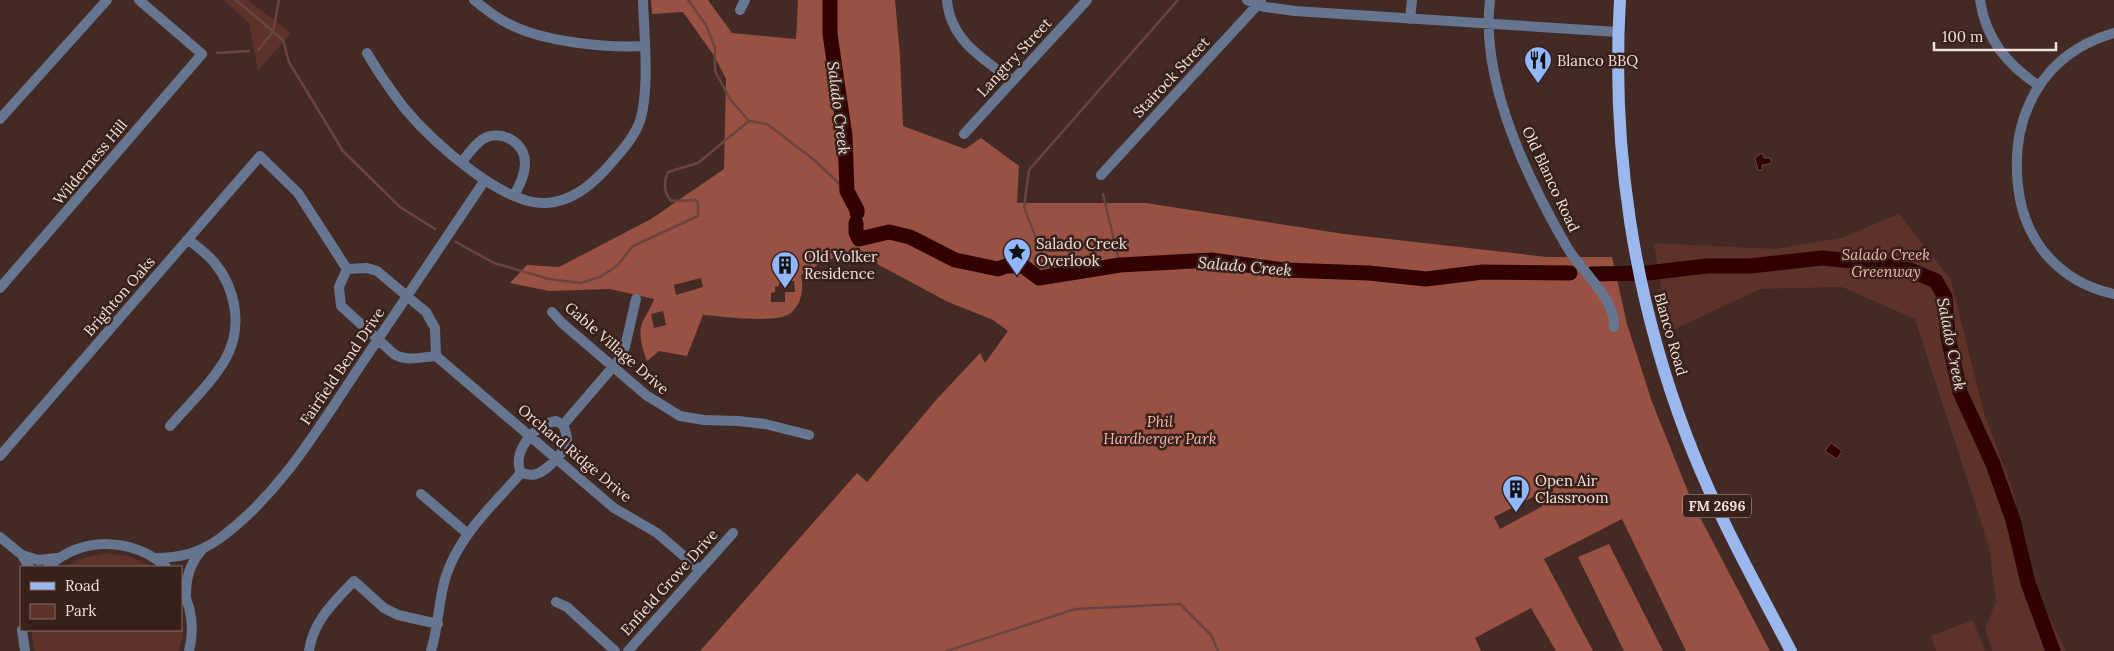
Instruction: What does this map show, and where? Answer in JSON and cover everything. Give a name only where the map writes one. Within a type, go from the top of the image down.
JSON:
[{"type":"main road","name":"Blanco Road","points":[[1620,0],[1618,32],[1620,128],[1632,234],[1642,292],[1659,354],[1687,438],[1712,498],[1791,651]]},
{"type":"street","points":[[0,119],[107,0]]},
{"type":"street","name":"Wilderness Hill","points":[[2,282],[202,54],[139,0]]},
{"type":"street","points":[[474,0],[508,24],[525,31],[613,47],[644,46]]},
{"type":"street","points":[[367,53],[388,87],[406,110],[426,132],[462,162],[485,180],[514,196],[527,201],[547,203],[567,199],[592,184],[625,147],[640,121],[644,103],[643,0]]},
{"type":"street","points":[[740,10],[745,0]]},
{"type":"street","points":[[947,0],[950,18],[966,44],[1012,80]]},
{"type":"street","points":[[1248,0],[1260,2],[1265,7],[1295,11],[1618,32]]},
{"type":"street","points":[[1410,19],[1412,0]]},
{"type":"street","name":"Old Blanco Road","points":[[1490,0],[1491,54],[1512,132],[1524,163],[1567,247],[1611,306],[1614,327]]},
{"type":"street","points":[[1980,0],[1984,21],[1998,50],[2016,70],[2039,86]]},
{"type":"street","name":"Langtry Street","points":[[964,134],[1082,2]]},
{"type":"street","name":"Stairock Street","points":[[1101,175],[1260,2]]},
{"type":"street","points":[[2114,33],[2098,38],[2073,52],[2039,86],[2023,116],[2016,154],[2019,197],[2025,219],[2035,241],[2059,268],[2078,282],[2114,294]]},
{"type":"street","points":[[462,162],[476,144],[485,138],[502,136],[516,143],[521,149],[525,161],[522,177],[514,196]]},
{"type":"street","name":"Brighton Oaks","points":[[0,456],[260,156],[298,193],[347,270]]},
{"type":"street","name":"Fairfield Bend Drive","points":[[155,558],[177,558],[201,550],[232,528],[265,498],[290,469],[485,180]]},
{"type":"street","points":[[170,426],[215,374],[225,359],[232,343],[235,326],[234,300],[224,275],[213,261],[188,239]]},
{"type":"street","points":[[367,268],[377,271],[407,296],[426,312],[432,320],[435,328],[436,356],[400,358],[341,306],[339,287],[347,270],[367,268]]},
{"type":"street","points":[[563,425],[613,368],[625,347],[636,298]]},
{"type":"street","name":"Gable Village Drive","points":[[552,312],[562,323],[654,402],[680,416],[704,420],[766,424],[809,435]]},
{"type":"street","name":"Orchard Ridge Drive","points":[[436,356],[614,508],[657,533],[699,569]]},
{"type":"street","points":[[556,421],[563,425],[566,433],[566,443],[555,458],[537,474],[521,473],[518,466],[519,454],[531,437],[542,425],[549,422],[556,421]]},
{"type":"street","points":[[431,651],[446,577],[456,552],[468,534],[521,473]]},
{"type":"street","points":[[421,494],[468,534]]},
{"type":"street","name":"Enfield Grove Drive","points":[[628,651],[733,533]]},
{"type":"street","points":[[0,537],[22,555],[28,566]]},
{"type":"street","name":"Fairfield Bend Drive","points":[[49,566],[60,558],[85,546],[112,544],[139,550],[155,558],[165,566]]},
{"type":"street","name":"Fairfield Bend Drive","points":[[189,651],[192,623],[184,591],[193,561],[201,550]]},
{"type":"street","points":[[22,555],[38,560],[60,558]]},
{"type":"street","points":[[309,651],[315,629],[324,614],[354,581],[391,612],[405,618],[438,624]]},
{"type":"street","points":[[556,602],[566,607],[615,651]]},
{"type":"street","points":[[22,631],[23,649]]},
{"type":"green space","points":[[223,0],[248,0],[291,33],[258,71],[249,23]]},
{"type":"green space","name":"Phil Hardberger Park","points":[[651,0],[708,0],[732,33],[796,39],[798,0],[895,0],[903,126],[965,149],[981,138],[1019,166],[1017,203],[1146,203],[1344,234],[1547,257],[1612,257],[1627,324],[1652,402],[1693,504],[1770,651],[1686,651],[1622,519],[1544,559],[1593,651],[1556,651],[1531,608],[1475,638],[1481,651],[700,651],[857,473],[867,482],[937,399],[980,353],[985,363],[1008,331],[993,320],[946,301],[868,259],[838,256],[821,263],[801,275],[802,290],[800,299],[792,312],[785,316],[763,319],[703,315],[687,356],[659,351],[647,361],[642,347],[641,325],[654,299],[610,289],[549,291],[510,283],[527,265],[559,267],[651,219],[724,169],[726,79],[715,57],[683,12],[652,14]],"holes":[[[701,278],[703,287],[676,295],[674,285]],[[779,281],[794,281],[795,292],[785,292],[785,302],[771,302],[771,293],[775,292],[775,287],[779,286]],[[663,311],[666,325],[654,328],[651,314]],[[1537,495],[1543,506],[1500,529],[1494,517]]]},
{"type":"green space","name":"Salado Creek Greenway","points":[[1899,214],[1951,280],[1983,410],[2013,491],[2034,586],[2066,651],[1992,651],[1985,629],[1996,602],[1989,547],[1915,319],[1842,287],[1760,289],[1673,330],[1661,287],[1654,243],[1776,249],[1841,238]]},
{"type":"green space","points":[[1609,544],[1663,651],[1624,651],[1578,557]]},
{"type":"green space","points":[[106,553],[129,556],[149,566],[67,566],[83,558]]},
{"type":"green space","points":[[1973,620],[1985,651],[1936,651],[1931,636]]},
{"type":"green space","points":[[182,623],[183,634],[179,651],[35,651],[31,631],[182,631]]},
{"type":"shaded area","points":[[1762,153],[1764,158],[1769,158],[1772,161],[1769,164],[1762,165],[1762,170],[1758,170],[1755,158]]},
{"type":"shaded area","points":[[1831,443],[1842,451],[1837,459],[1825,451]]},
{"type":"waterway","points":[[236,0],[283,40],[289,62],[343,151],[400,207],[435,229]]},
{"type":"waterway","points":[[258,50],[273,32],[279,0]]},
{"type":"waterway","points":[[688,0],[706,25],[715,48],[715,71],[730,99],[749,121],[767,124],[813,159],[847,191]]},
{"type":"waterway","name":"Salado Creek","points":[[830,0],[830,34],[845,136],[847,191],[857,213]]},
{"type":"waterway","points":[[1051,277],[1024,207],[1029,170],[1178,0]]},
{"type":"waterway","points":[[217,53],[249,51]]},
{"type":"waterway","points":[[456,242],[494,263],[549,279],[581,283],[600,277],[617,266],[633,246],[698,216],[696,200],[671,201],[665,187],[668,172],[698,163],[749,121]]},
{"type":"waterway","points":[[1103,194],[1120,265]]},
{"type":"waterway","name":"Salado Creek","points":[[856,223],[856,233],[859,239],[889,232],[910,237],[955,260],[998,269],[1006,266],[1023,266],[1039,278],[1120,265],[1211,260],[1284,270],[1369,273],[1426,279],[1483,272],[1570,273]]},
{"type":"waterway","name":"Salado Creek","points":[[1592,274],[1647,273],[1707,266],[1750,266],[1822,258],[1873,263],[1910,270],[1936,281],[1945,297],[1948,337],[1960,392],[1993,464],[2013,520],[2028,583],[2053,651]]},
{"type":"waterway","points":[[947,651],[1075,609],[1180,604],[1211,635],[1218,651]]},
{"type":"place","name":"Blanco BBQ","points":[[1538,84]]},
{"type":"place","name":"Salado Creek Overlook","points":[[1017,276]]},
{"type":"place","name":"Old Volker Residence","points":[[785,289]]},
{"type":"place","name":"Open Air Classroom","points":[[1516,513]]}]
